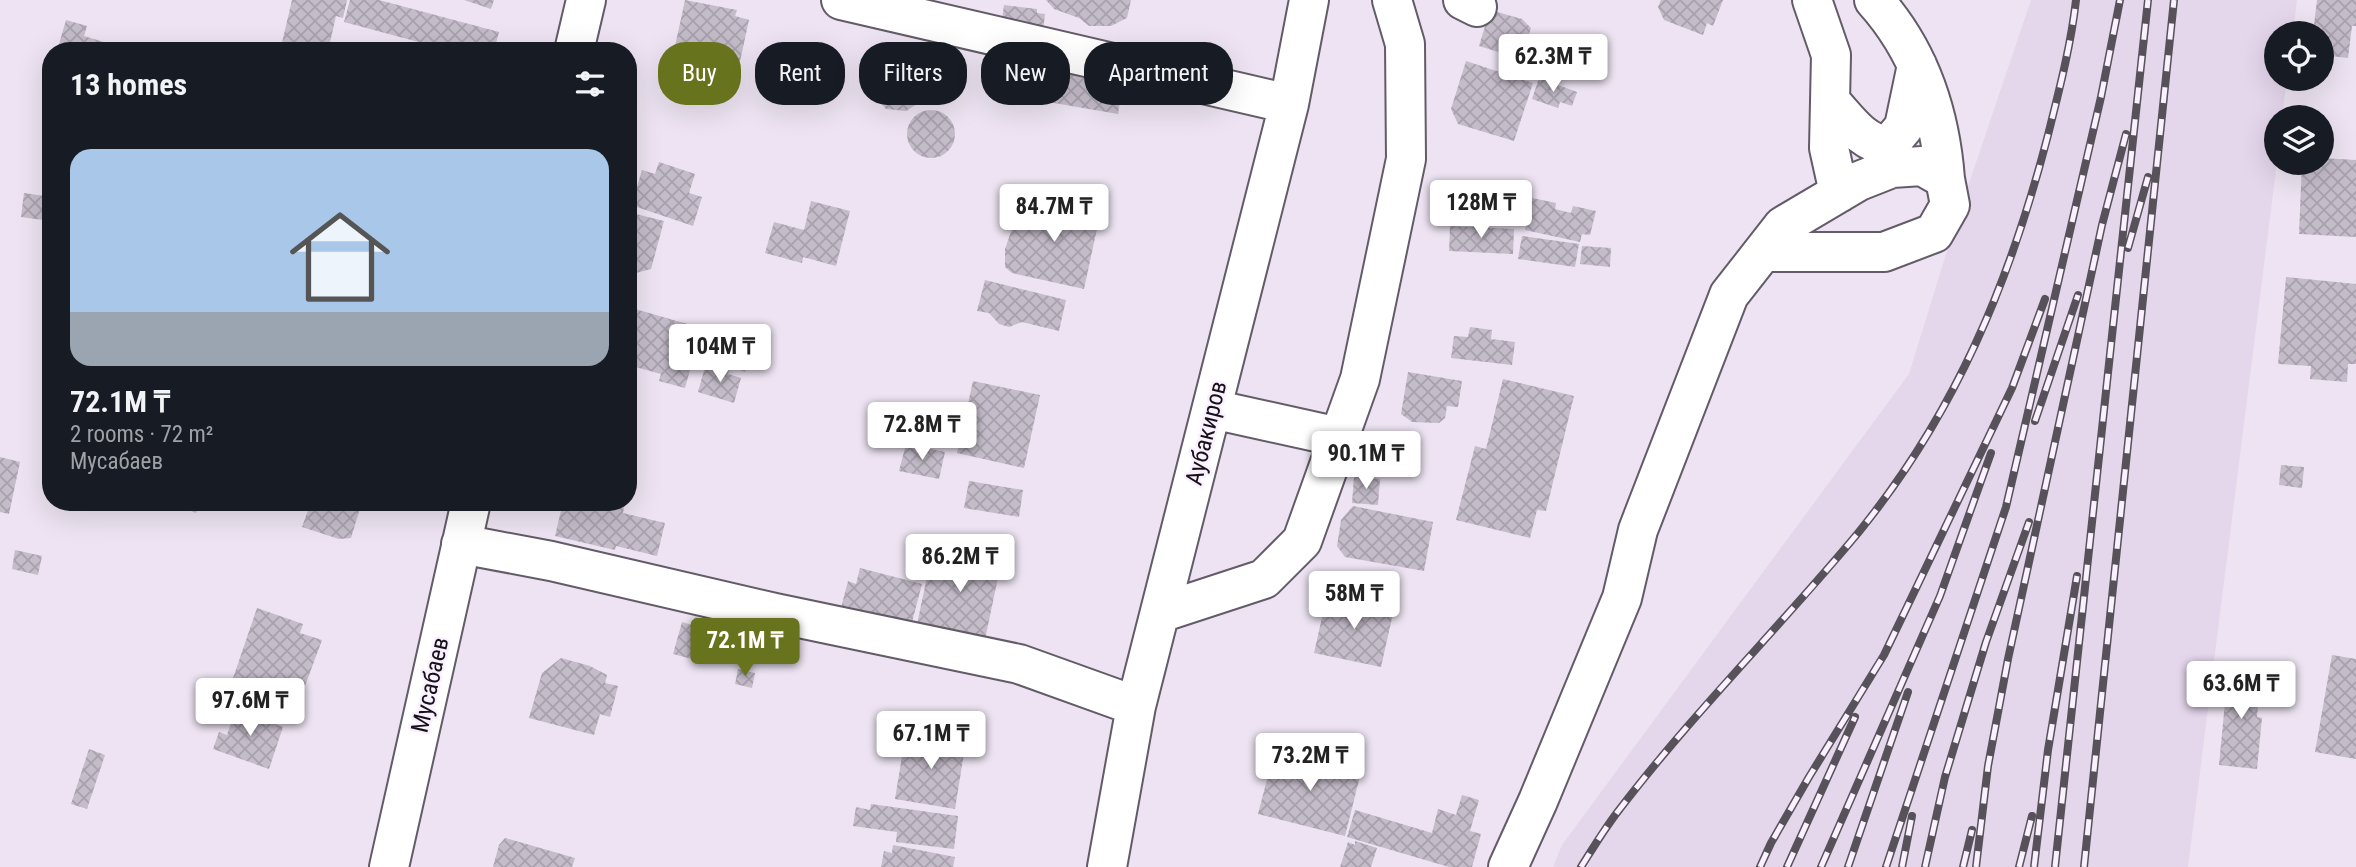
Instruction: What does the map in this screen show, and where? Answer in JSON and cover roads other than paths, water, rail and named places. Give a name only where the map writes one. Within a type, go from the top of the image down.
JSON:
[{"type":"street","points":[[576,42],[586,0]]},
{"type":"street","points":[[841,0],[1289,104]]},
{"type":"street","name":"Аубакиров","points":[[1107,867],[1136,706],[1289,104],[1309,0]]},
{"type":"street","points":[[1160,613],[1264,579],[1302,541],[1360,379],[1406,159],[1405,44],[1392,0]]},
{"type":"street","points":[[1812,0],[1831,55],[1829,148],[1839,193]]},
{"type":"street","points":[[1763,252],[1884,252],[1934,233],[1950,205],[1942,148],[1929,92],[1909,48],[1874,0]]},
{"type":"street","points":[[1831,102],[1857,131],[1873,144],[1888,146],[1904,127],[1917,65]]},
{"type":"street","points":[[1508,867],[1622,598],[1638,530],[1728,295],[1783,226],[1859,181],[1892,168],[1922,166],[1945,179]]},
{"type":"street","points":[[1212,409],[1339,437]]},
{"type":"street","name":"Мусабаев","points":[[389,867],[469,511]]},
{"type":"street","points":[[461,544],[551,561],[775,613],[1019,664],[1136,706]]},
{"type":"railway","points":[[1581,867],[1647,774],[1858,533],[1892,488],[1951,394],[1997,294],[2033,189],[2064,68],[2076,0]]},
{"type":"railway","points":[[1886,867],[2006,507],[2101,97],[2120,0]]},
{"type":"railway","points":[[2055,867],[2148,0]]},
{"type":"railway","points":[[2084,867],[2174,0]]},
{"type":"railway","points":[[1976,867],[1988,766],[2008,659],[2102,225],[2126,134]]},
{"type":"railway","points":[[2128,248],[2148,177]]},
{"type":"railway","points":[[2035,421],[2078,295]]},
{"type":"railway","points":[[1760,867],[1809,777],[1884,655],[2012,388],[2045,299]]},
{"type":"railway","points":[[1821,867],[1940,596],[1991,453]]},
{"type":"railway","points":[[1925,867],[1945,777],[1986,642],[2029,522]]},
{"type":"railway","points":[[2034,867],[2048,750],[2077,576]]},
{"type":"railway","points":[[1848,867],[1908,692]]},
{"type":"railway","points":[[1787,867],[1855,717]]},
{"type":"railway","points":[[1902,867],[1912,816]]},
{"type":"railway","points":[[2019,867],[2032,816]]},
{"type":"railway","points":[[1963,867],[1972,830]]}]
